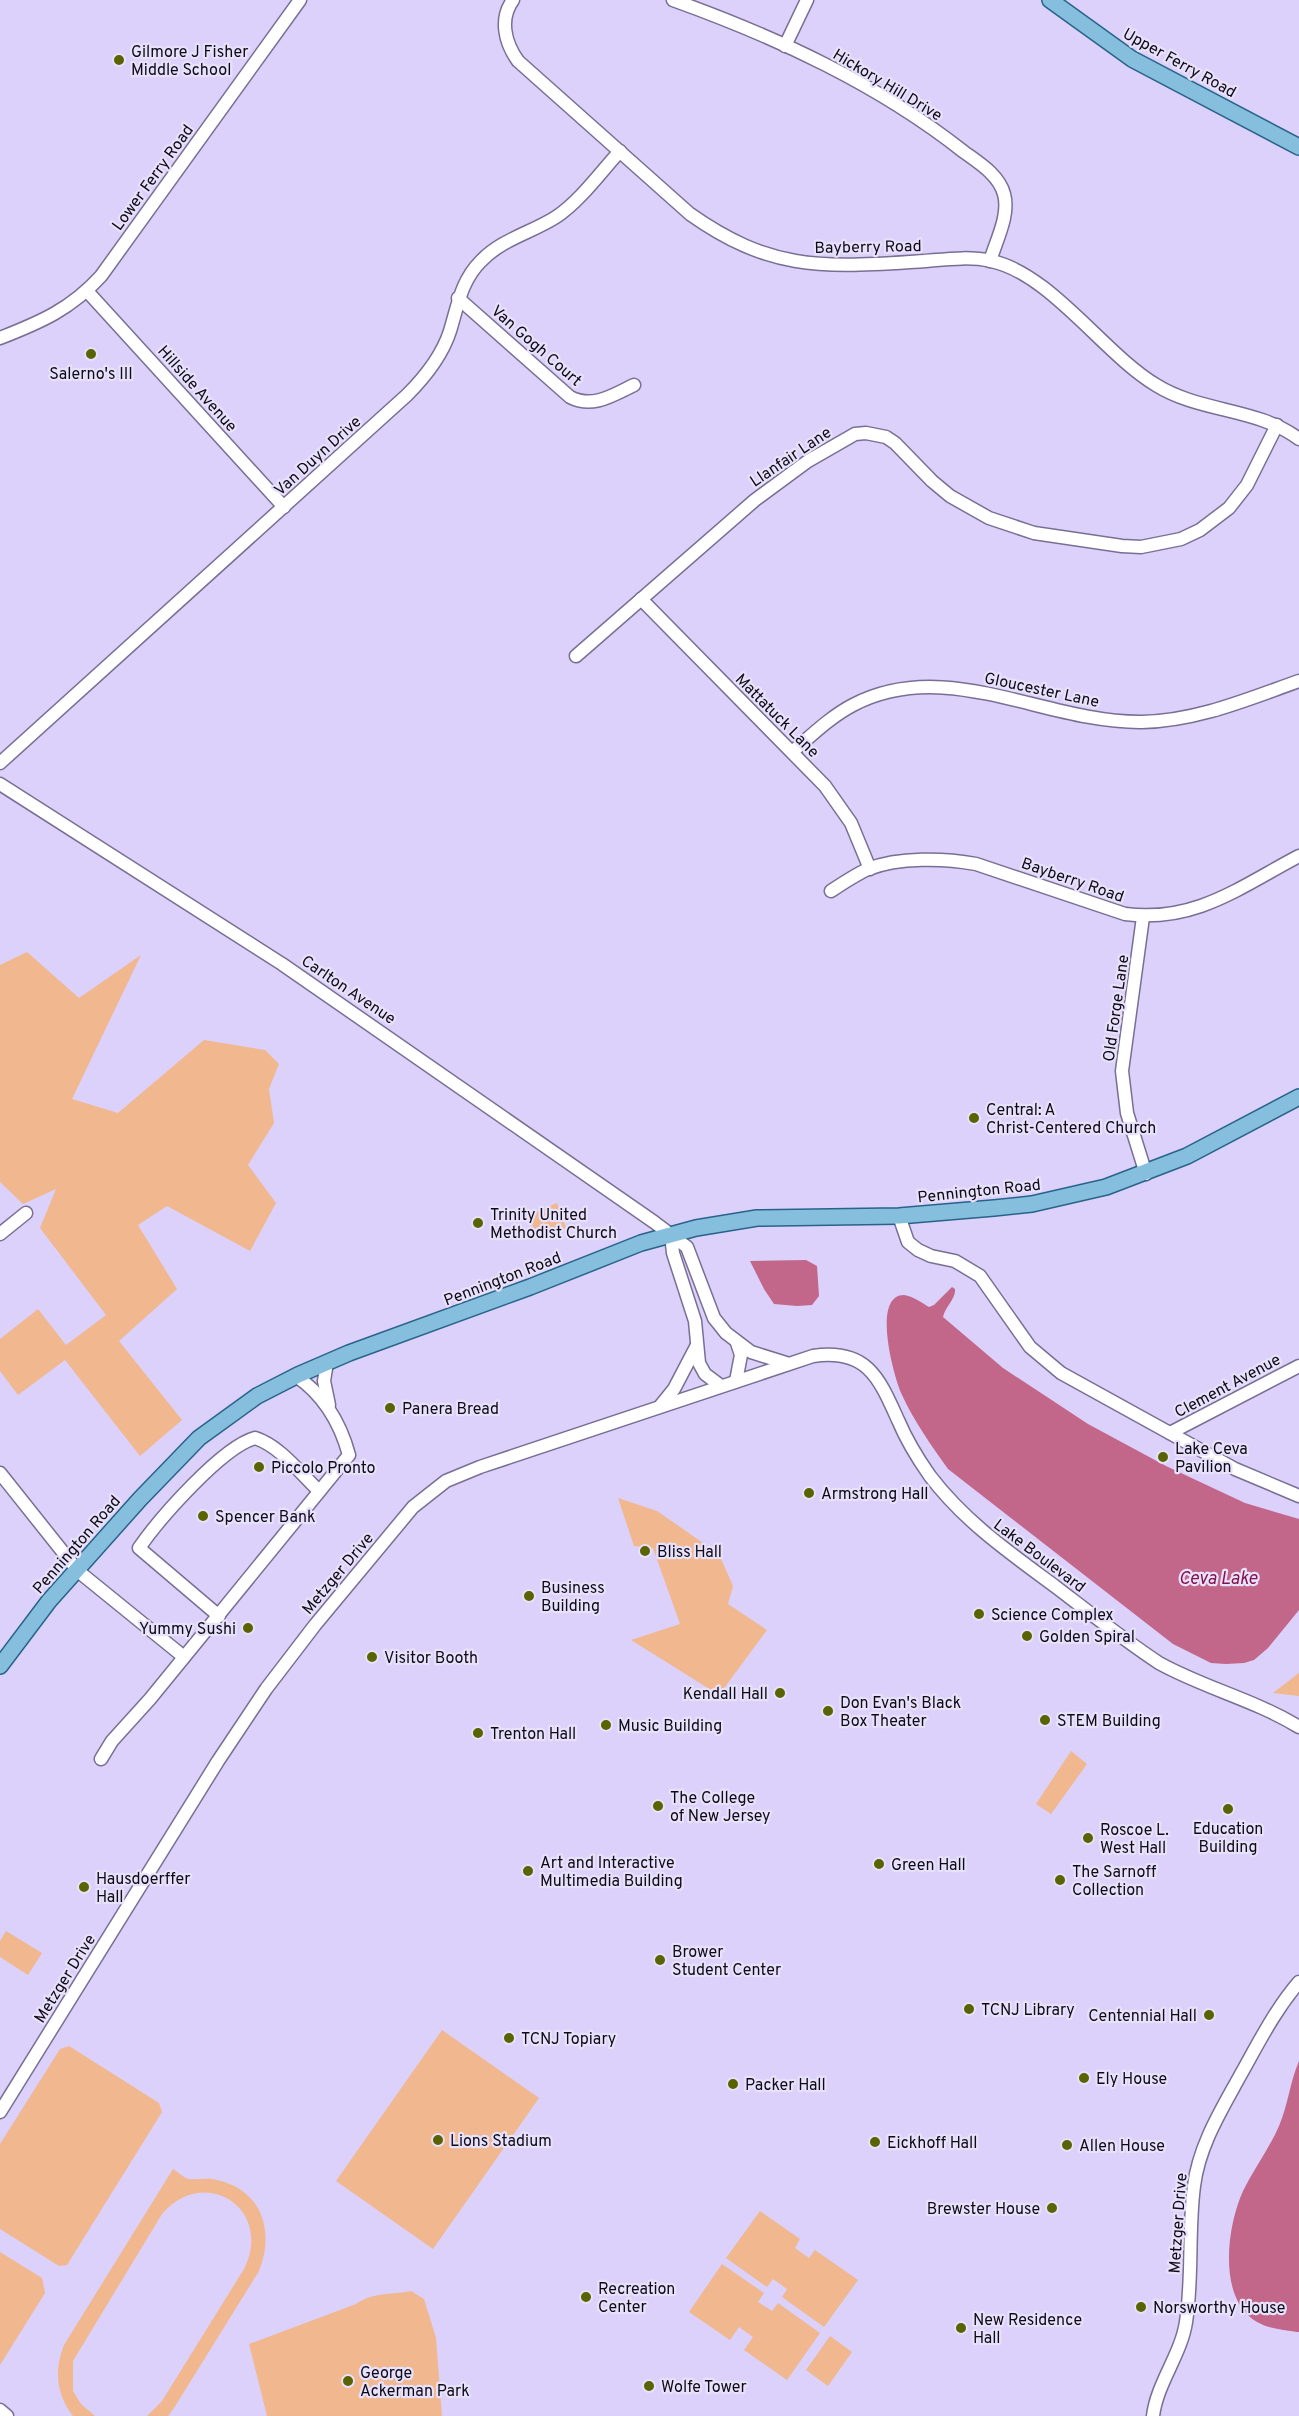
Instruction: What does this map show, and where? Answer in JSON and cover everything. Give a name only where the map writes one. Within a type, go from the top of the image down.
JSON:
[{"type":"main road","name":"Upper Ferry Road","points":[[1050,0],[1132,59],[1299,147]]},
{"type":"main road","name":"Pennington Road","points":[[0,1666],[49,1601],[140,1499],[199,1438],[257,1396],[327,1362],[641,1243],[716,1223],[758,1218],[898,1216],[1032,1204],[1106,1187],[1146,1174],[1187,1156],[1299,1097]]},
{"type":"street","name":"Lower Ferry Road","points":[[0,338],[55,315],[87,291],[108,267],[300,0]]},
{"type":"street","name":"Bayberry Road","points":[[513,0],[509,6],[505,28],[511,51],[518,61],[690,214],[711,229],[774,257],[824,266],[971,258],[1005,265],[1034,281],[1155,385],[1189,401],[1240,412],[1277,425],[1299,439]]},
{"type":"street","name":"Hickory Hill Drive","points":[[673,0],[785,46],[838,72],[907,111],[994,177],[1004,195],[1006,206],[990,261]]},
{"type":"street","points":[[785,46],[807,0]]},
{"type":"street","name":"Van Duyn Drive","points":[[0,763],[422,381],[442,350],[458,298],[471,273],[481,260],[505,242],[557,216],[570,206],[620,152]]},
{"type":"street","name":"Hillside Avenue","points":[[87,291],[284,507]]},
{"type":"street","name":"Van Gogh Court","points":[[458,298],[577,401],[596,402],[634,385]]},
{"type":"street","name":"Llanfair Lane","points":[[576,656],[764,493],[808,461],[855,434],[866,433],[886,437],[951,496],[989,518],[1034,533],[1122,546],[1141,546],[1161,544],[1200,530],[1229,508],[1247,485],[1277,425]]},
{"type":"street","name":"Mattatuck Lane","points":[[641,599],[792,752],[838,802],[861,842],[870,869]]},
{"type":"street","name":"Gloucester Lane","points":[[792,752],[835,716],[853,705],[894,690],[914,687],[951,687],[1088,717],[1142,722],[1200,715],[1299,681]]},
{"type":"street","name":"Carlton Avenue","points":[[0,784],[338,1001],[671,1235],[687,1247],[714,1317],[726,1333],[737,1343],[763,1358],[787,1364]]},
{"type":"street","name":"Bayberry Road","points":[[831,891],[870,869],[905,862],[955,860],[976,864],[1107,910],[1143,917],[1170,916],[1208,904],[1299,856]]},
{"type":"street","name":"Old Forge Lane","points":[[1143,917],[1122,1071],[1127,1113],[1146,1174]]},
{"type":"street","points":[[0,1234],[26,1214]]},
{"type":"street","points":[[898,1216],[908,1242],[918,1250],[931,1256],[955,1261],[980,1276],[1019,1334],[1044,1360],[1062,1374],[1234,1469],[1299,1496]]},
{"type":"street","points":[[671,1235],[673,1253],[695,1322],[699,1363],[705,1374],[721,1386]]},
{"type":"street","points":[[736,1381],[741,1355],[737,1343]]},
{"type":"street","points":[[660,1406],[674,1389],[696,1347]]},
{"type":"street","name":"Metzger Drive","points":[[0,2112],[247,1715],[315,1626],[413,1507],[435,1488],[459,1474],[787,1364],[825,1354],[852,1359],[874,1373],[892,1406]]},
{"type":"street","points":[[101,1759],[112,1741],[148,1702],[349,1455],[330,1409],[324,1381],[327,1362]]},
{"type":"street","name":"Clement Avenue","points":[[1170,1433],[1299,1366]]},
{"type":"street","points":[[296,1376],[314,1387],[330,1409]]},
{"type":"street","name":"Lake Boulevard","points":[[892,1406],[928,1473],[947,1497],[983,1533],[1160,1663],[1178,1674],[1277,1714],[1299,1727]]},
{"type":"street","points":[[219,1616],[139,1548],[154,1526],[196,1482],[223,1458],[239,1445],[255,1438],[264,1441],[274,1449],[319,1491]]},
{"type":"street","points":[[0,1473],[78,1571],[184,1657]]},
{"type":"street","name":"Metzger Drive","points":[[1153,2416],[1162,2386],[1181,2344],[1186,2322],[1192,2198],[1202,2152],[1214,2123],[1270,2021],[1299,1982]]},
{"type":"street","points":[[0,2410],[8,2416]]},
{"type":"shaded area","points":[[27,952],[79,998],[141,955],[72,1099],[118,1113],[204,1040],[265,1050],[279,1064],[269,1089],[274,1123],[248,1165],[276,1203],[250,1251],[167,1206],[138,1225],[177,1289],[119,1341],[182,1420],[140,1456],[65,1360],[18,1395],[0,1371],[0,1339],[38,1309],[66,1345],[106,1315],[40,1228],[56,1189],[23,1204],[0,1182],[0,965]]},
{"type":"shaded area","points":[[557,1203],[566,1228],[537,1238],[529,1215]]},
{"type":"shaded area","points":[[618,1498],[657,1511],[719,1554],[733,1586],[728,1604],[767,1630],[719,1695],[631,1640],[680,1624],[653,1548],[634,1546]]},
{"type":"shaded area","points":[[1299,1673],[1299,1696],[1273,1693]]},
{"type":"shaded area","points":[[1071,1751],[1087,1764],[1051,1814],[1036,1804]]},
{"type":"shaded area","points":[[6,1931],[42,1953],[28,1975],[0,1957],[0,1941]]},
{"type":"shaded area","name":"Lions Stadium","points":[[442,2030],[539,2098],[433,2249],[336,2181]]},
{"type":"shaded area","points":[[69,2046],[159,2103],[162,2112],[67,2265],[59,2266],[0,2229],[0,2144],[60,2049]]},
{"type":"shaded area","points":[[173,2169],[189,2179],[214,2179],[232,2185],[245,2193],[254,2203],[265,2227],[264,2256],[259,2271],[168,2416],[147,2416],[162,2401],[244,2269],[251,2247],[250,2228],[243,2212],[230,2200],[215,2194],[197,2193],[179,2200],[162,2214],[73,2361],[73,2391],[81,2404],[95,2416],[73,2416],[63,2399],[58,2382],[59,2364],[64,2345]]},
{"type":"shaded area","points":[[760,2211],[800,2239],[795,2248],[809,2258],[815,2250],[858,2280],[824,2327],[782,2297],[787,2289],[773,2279],[767,2287],[726,2258]]},
{"type":"shaded area","points":[[0,2252],[42,2278],[45,2293],[0,2365]]},
{"type":"shaded area","points":[[722,2264],[764,2293],[758,2302],[772,2311],[778,2303],[820,2333],[787,2380],[744,2350],[753,2337],[739,2327],[730,2340],[689,2312]]},
{"type":"shaded area","name":"George Ackerman Park","points":[[411,2291],[424,2299],[436,2338],[442,2416],[267,2416],[249,2344],[369,2297]]},
{"type":"shaded area","points":[[830,2336],[852,2352],[828,2386],[806,2370]]},
{"type":"water","points":[[806,1260],[817,1266],[819,1296],[812,1305],[797,1306],[774,1304],[750,1261]]},
{"type":"water","name":"Ceva Lake","points":[[952,1287],[955,1289],[954,1296],[943,1317],[1003,1368],[1088,1424],[1166,1466],[1245,1503],[1299,1519],[1299,1610],[1268,1648],[1254,1660],[1244,1663],[1211,1663],[1173,1644],[948,1469],[917,1424],[902,1395],[890,1356],[887,1322],[889,1308],[894,1299],[904,1295],[929,1307]]},
{"type":"water","points":[[1299,2061],[1299,2332],[1297,2332],[1262,2324],[1244,2311],[1236,2297],[1229,2261],[1237,2206],[1279,2126]]},
{"type":"place","name":"Gilmore J Fisher Middle School","points":[[119,60]]},
{"type":"place","name":"Salerno's III","points":[[91,354]]},
{"type":"place","name":"Central: A Christ-Centered Church","points":[[974,1118]]},
{"type":"place","name":"Trinity United Methodist Church","points":[[478,1223]]},
{"type":"place","name":"Panera Bread","points":[[390,1408]]},
{"type":"place","name":"Lake Ceva Pavilion","points":[[1163,1457]]},
{"type":"place","name":"Piccolo Pronto","points":[[259,1467]]},
{"type":"place","name":"Armstrong Hall","points":[[809,1493]]},
{"type":"place","name":"Spencer Bank","points":[[203,1516]]},
{"type":"place","name":"Bliss Hall","points":[[645,1551]]},
{"type":"place","name":"Business Building","points":[[529,1596]]},
{"type":"place","name":"Science Complex","points":[[979,1614]]},
{"type":"place","name":"Yummy Sushi","points":[[248,1628]]},
{"type":"place","name":"Golden Spiral","points":[[1027,1636]]},
{"type":"place","name":"Visitor Booth","points":[[372,1657]]},
{"type":"place","name":"Kendall Hall","points":[[780,1693]]},
{"type":"place","name":"Don Evan's Black Box Theater","points":[[828,1711]]},
{"type":"place","name":"STEM Building","points":[[1045,1720]]},
{"type":"place","name":"Music Building","points":[[606,1725]]},
{"type":"place","name":"Trenton Hall","points":[[478,1733]]},
{"type":"place","name":"The College of New Jersey","points":[[658,1806]]},
{"type":"place","name":"Education Building","points":[[1228,1809]]},
{"type":"place","name":"Roscoe L. West Hall","points":[[1088,1838]]},
{"type":"place","name":"Green Hall","points":[[879,1864]]},
{"type":"place","name":"Art and Interactive Multimedia Building","points":[[528,1871]]},
{"type":"place","name":"The Sarnoff Collection","points":[[1060,1880]]},
{"type":"place","name":"Hausdoerffer Hall","points":[[84,1887]]},
{"type":"place","name":"Brower Student Center","points":[[660,1960]]},
{"type":"place","name":"TCNJ Library","points":[[969,2009]]},
{"type":"place","name":"Centennial Hall","points":[[1209,2015]]},
{"type":"place","name":"TCNJ Topiary","points":[[509,2038]]},
{"type":"place","name":"Ely House","points":[[1084,2078]]},
{"type":"place","name":"Packer Hall","points":[[733,2084]]},
{"type":"place","name":"Lions Stadium","points":[[438,2140]]},
{"type":"place","name":"Eickhoff Hall","points":[[875,2142]]},
{"type":"place","name":"Allen House","points":[[1067,2145]]},
{"type":"place","name":"Brewster House","points":[[1052,2208]]},
{"type":"place","name":"Recreation Center","points":[[586,2297]]},
{"type":"place","name":"Norsworthy House","points":[[1141,2307]]},
{"type":"place","name":"New Residence Hall","points":[[961,2328]]},
{"type":"place","name":"George Ackerman Park","points":[[348,2381]]},
{"type":"place","name":"Wolfe Tower","points":[[649,2386]]}]
